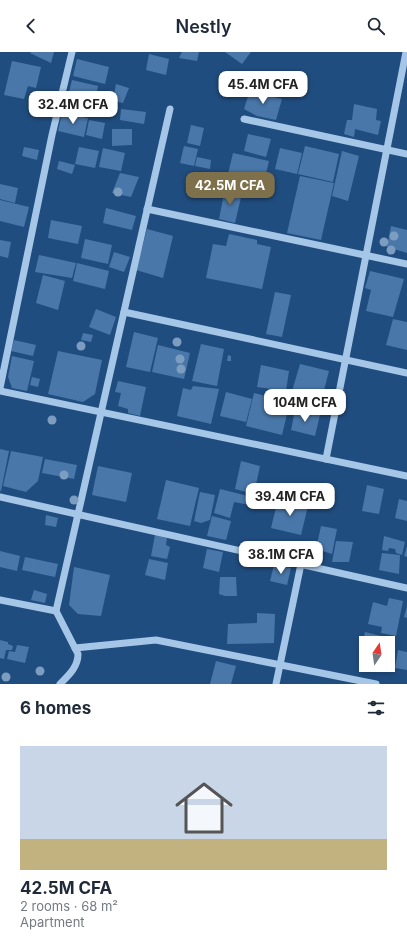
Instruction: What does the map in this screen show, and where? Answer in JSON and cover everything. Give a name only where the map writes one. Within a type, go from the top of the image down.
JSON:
[{"type":"street","points":[[0,388],[52,135],[72,52]]},
{"type":"street","points":[[326,459],[406,52]]},
{"type":"street","points":[[60,684],[78,662],[78,654],[56,611],[170,109]]},
{"type":"street","points":[[244,119],[407,154]]},
{"type":"street","points":[[147,209],[407,264]]},
{"type":"street","points":[[124,312],[407,373]]},
{"type":"street","points":[[0,391],[407,476]]},
{"type":"street","points":[[0,497],[407,588]]},
{"type":"street","points":[[276,684],[301,564]]},
{"type":"street","points":[[0,600],[56,611]]},
{"type":"street","points":[[75,648],[156,640],[376,684]]},
{"type":"building","points":[[54,52],[51,63],[30,53]]},
{"type":"building","points":[[182,52],[199,52],[197,61],[179,58]]},
{"type":"building","points":[[225,52],[251,52],[242,64]]},
{"type":"building","points":[[149,54],[169,59],[166,75],[146,70]]},
{"type":"building","points":[[77,59],[109,67],[105,84],[73,76]]},
{"type":"building","points":[[12,61],[41,67],[36,88],[28,86],[24,99],[4,95]]},
{"type":"building","points":[[72,80],[98,86],[95,102],[68,96]]},
{"type":"building","points":[[116,84],[129,88],[123,103],[113,101]]},
{"type":"building","points":[[250,90],[282,99],[276,120],[257,116],[244,109]]},
{"type":"building","points":[[354,104],[377,109],[376,120],[381,121],[378,135],[355,129],[354,137],[344,134],[347,120],[352,120]]},
{"type":"building","points":[[121,109],[146,112],[144,124],[120,120]]},
{"type":"building","points":[[62,113],[88,118],[84,137],[58,131]]},
{"type":"building","points":[[89,120],[105,123],[102,139],[86,135]]},
{"type":"building","points":[[191,125],[204,128],[200,146],[187,143]]},
{"type":"building","points":[[112,129],[132,129],[132,145],[112,146]]},
{"type":"building","points":[[248,134],[271,139],[266,157],[244,151]]},
{"type":"building","points":[[184,146],[198,149],[194,166],[180,163]]},
{"type":"building","points":[[305,146],[339,154],[333,182],[298,174]]},
{"type":"building","points":[[24,147],[39,150],[37,160],[22,156]]},
{"type":"building","points":[[79,147],[99,151],[95,168],[75,164]]},
{"type":"building","points":[[103,148],[125,153],[121,171],[99,167]]},
{"type":"building","points":[[280,148],[302,153],[297,174],[275,169]]},
{"type":"building","points":[[342,151],[359,156],[348,201],[332,196]]},
{"type":"building","points":[[233,153],[269,161],[264,182],[228,174]]},
{"type":"building","points":[[197,157],[211,160],[210,169],[195,166]]},
{"type":"building","points":[[59,161],[75,165],[72,174],[57,169]]},
{"type":"building","points":[[120,173],[139,177],[131,197],[112,193]]},
{"type":"building","points":[[228,176],[248,180],[246,192],[225,187]]},
{"type":"building","points":[[300,176],[334,183],[321,240],[287,233]]},
{"type":"building","points":[[0,184],[18,188],[15,203],[0,199]]},
{"type":"building","points":[[225,189],[242,193],[235,223],[219,219]]},
{"type":"building","points":[[0,200],[29,207],[24,227],[0,221]]},
{"type":"building","points":[[106,208],[136,216],[132,230],[103,223]]},
{"type":"building","points":[[51,220],[82,226],[78,244],[48,238]]},
{"type":"building","points":[[391,226],[407,230],[407,253],[387,247]]},
{"type":"building","points":[[147,229],[173,236],[163,278],[136,270]]},
{"type":"building","points":[[229,234],[257,240],[257,244],[271,247],[262,289],[206,278],[213,244],[226,246]]},
{"type":"building","points":[[85,239],[112,245],[108,264],[81,258]]},
{"type":"building","points":[[0,240],[11,242],[8,258],[0,256]]},
{"type":"building","points":[[114,252],[130,257],[124,272],[109,267]]},
{"type":"building","points":[[39,255],[76,263],[72,278],[35,272]]},
{"type":"building","points":[[77,263],[109,271],[105,289],[73,281]]},
{"type":"building","points":[[370,271],[404,279],[393,317],[366,311],[371,290],[365,288]]},
{"type":"building","points":[[43,275],[65,281],[58,310],[36,303]]},
{"type":"building","points":[[275,292],[291,295],[282,337],[266,334]]},
{"type":"building","points":[[96,309],[116,317],[110,335],[89,327]]},
{"type":"building","points":[[393,319],[407,322],[407,350],[386,345]]},
{"type":"building","points":[[134,332],[158,338],[150,372],[126,367]]},
{"type":"building","points":[[83,333],[93,335],[91,342],[81,340]]},
{"type":"building","points":[[14,340],[36,345],[33,356],[11,351]]},
{"type":"building","points":[[201,344],[224,349],[217,386],[192,381]]},
{"type":"building","points":[[158,345],[190,353],[184,379],[152,372]]},
{"type":"building","points":[[58,351],[102,360],[95,394],[83,402],[48,394]]},
{"type":"building","points":[[228,355],[231,356],[231,361],[227,361]]},
{"type":"building","points":[[12,356],[34,361],[27,391],[12,388],[8,377]]},
{"type":"building","points":[[300,364],[329,371],[320,406],[290,398]]},
{"type":"building","points":[[261,365],[289,371],[286,391],[257,387]]},
{"type":"building","points":[[32,377],[40,379],[38,387],[30,385]]},
{"type":"building","points":[[118,381],[146,387],[140,416],[128,413],[128,409],[118,406],[121,393],[115,392]]},
{"type":"building","points":[[193,386],[219,389],[211,424],[177,416],[183,388],[191,390]]},
{"type":"building","points":[[226,392],[252,399],[246,422],[220,416]]},
{"type":"building","points":[[254,393],[290,402],[282,435],[246,426]]},
{"type":"building","points":[[295,410],[320,415],[315,436],[291,430]]},
{"type":"building","points":[[0,449],[9,451],[1,491],[0,491]]},
{"type":"building","points":[[11,451],[43,457],[38,481],[26,492],[3,486]]},
{"type":"building","points":[[45,459],[77,465],[74,479],[42,473]]},
{"type":"building","points":[[241,461],[260,466],[254,494],[235,489]]},
{"type":"building","points":[[98,466],[132,473],[126,502],[92,495]]},
{"type":"building","points":[[166,480],[199,488],[190,526],[157,519]]},
{"type":"building","points":[[367,485],[384,489],[379,514],[362,511]]},
{"type":"building","points":[[220,489],[252,497],[250,505],[234,502],[230,518],[214,513]]},
{"type":"building","points":[[200,492],[215,495],[210,520],[201,523],[194,521]]},
{"type":"building","points":[[278,499],[308,506],[301,535],[271,528]]},
{"type":"building","points":[[399,499],[407,501],[407,521],[395,518]]},
{"type":"building","points":[[46,515],[58,518],[56,527],[45,525]]},
{"type":"building","points":[[212,516],[231,521],[226,540],[207,536]]},
{"type":"building","points":[[321,526],[337,529],[332,554],[316,549]]},
{"type":"building","points":[[155,535],[167,538],[166,545],[170,547],[167,559],[151,556]]},
{"type":"building","points":[[384,536],[405,542],[402,555],[396,553],[395,549],[389,548],[388,551],[382,550]]},
{"type":"building","points":[[336,541],[353,542],[349,562],[332,562]]},
{"type":"building","points":[[407,546],[407,557],[404,556]]},
{"type":"building","points":[[207,549],[223,552],[219,572],[203,568]]},
{"type":"building","points":[[0,551],[20,556],[17,571],[0,567]]},
{"type":"building","points":[[382,553],[400,555],[399,574],[379,570]]},
{"type":"building","points":[[25,557],[58,564],[55,577],[22,570]]},
{"type":"building","points":[[149,559],[168,563],[165,580],[145,575]]},
{"type":"building","points":[[274,565],[291,568],[287,585],[270,581]]},
{"type":"building","points":[[74,567],[110,575],[101,616],[78,614],[69,605]]},
{"type":"building","points":[[220,577],[236,577],[237,596],[225,596],[219,594]]},
{"type":"building","points":[[34,590],[47,594],[45,603],[31,600]]},
{"type":"building","points":[[389,598],[403,601],[396,636],[381,633],[382,627],[368,624],[373,602],[387,606]]},
{"type":"building","points":[[407,606],[407,618],[404,617]]},
{"type":"building","points":[[257,613],[275,614],[274,643],[227,644],[228,624],[257,623]]},
{"type":"building","points":[[365,632],[381,636],[364,636]]},
{"type":"building","points":[[0,640],[8,642],[8,644],[13,646],[12,650],[6,650],[4,659],[0,658]]},
{"type":"building","points":[[17,645],[29,647],[25,663],[7,659],[9,651],[15,652]]},
{"type":"building","points":[[398,650],[407,652],[407,670],[395,668]]},
{"type":"building","points":[[216,661],[236,666],[231,684],[210,684]]}]
